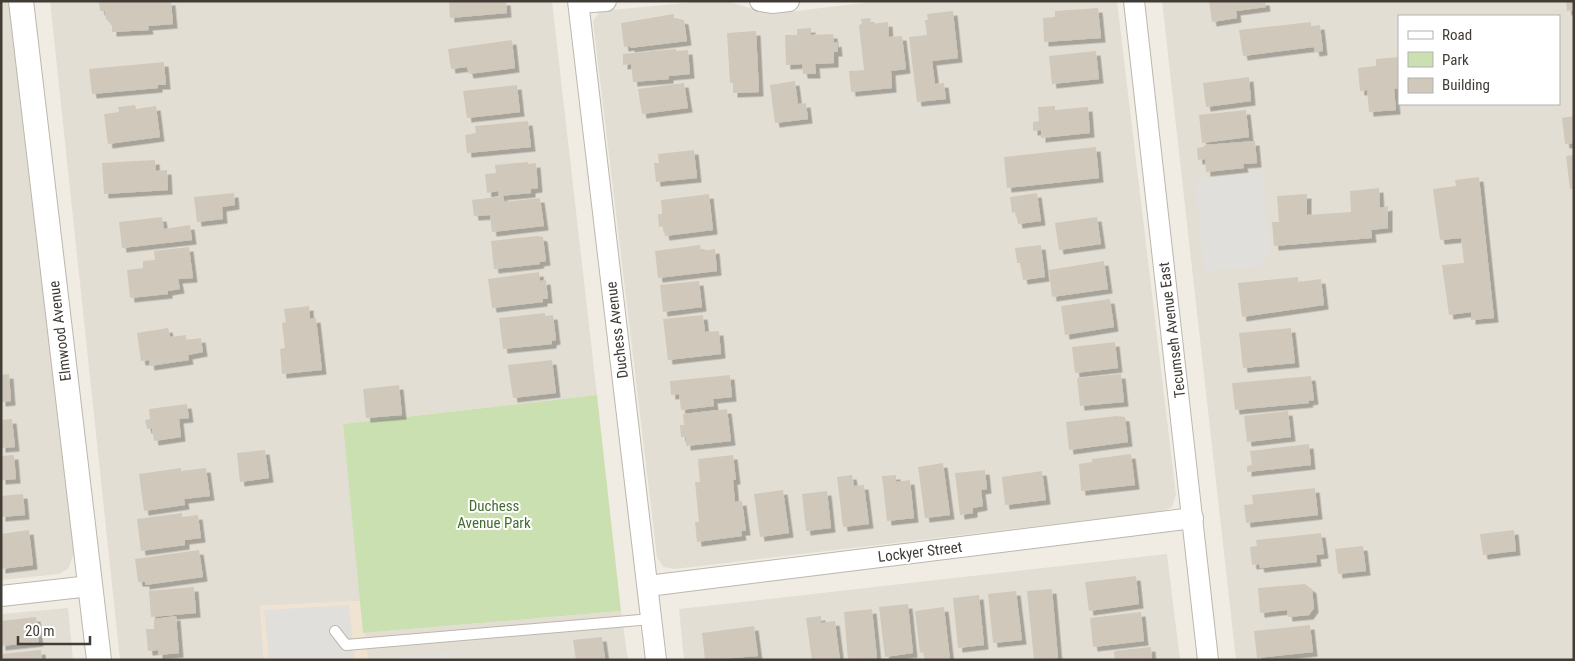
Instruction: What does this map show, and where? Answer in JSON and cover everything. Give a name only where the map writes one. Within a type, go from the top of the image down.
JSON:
[{"type":"street","name":"Elmwood Avenue","points":[[21,1],[99,660]]},
{"type":"street","points":[[579,2],[606,1]]},
{"type":"street","points":[[760,1],[772,3],[789,1]]},
{"type":"street","name":"Tecumseh Avenue East","points":[[1134,1],[1208,660]]},
{"type":"street","name":"Duchess Avenue","points":[[579,2],[656,660]]},
{"type":"street","name":"Lockyer Street","points":[[648,586],[1193,518]]},
{"type":"street","points":[[1,596],[90,586]]},
{"type":"lane","points":[[335,631],[346,646],[652,619]]},
{"type":"shaded area","points":[[1,1],[9,1],[74,554],[68,569],[59,574],[1,580]]},
{"type":"shaded area","points":[[50,1],[552,1],[597,395],[343,424],[361,601],[260,606],[264,660],[120,660]]},
{"type":"shaded area","points":[[706,1],[726,1],[771,14],[879,1],[1117,1],[1176,495],[1172,507],[1164,511],[675,569],[663,567],[657,557],[593,21],[600,11]]},
{"type":"shaded area","points":[[1162,1],[1574,1],[1574,660],[1236,660]]},
{"type":"shaded area","points":[[1262,172],[1270,256],[1260,267],[1204,270],[1195,179]]},
{"type":"shaded area","points":[[1167,554],[1180,660],[684,660],[679,609]]},
{"type":"shaded area","points":[[361,601],[368,660],[264,660],[260,606]]},
{"type":"shaded area","points":[[349,605],[355,660],[269,660],[264,610]]},
{"type":"shaded area","points":[[68,608],[73,660],[1,660],[1,614]]},
{"type":"shaded area","points":[[621,611],[628,660],[368,660],[363,633]]},
{"type":"shaded area","points":[[453,653],[453,660],[399,660],[398,656]]},
{"type":"green space","name":"Duchess Avenue Park","points":[[597,395],[621,611],[363,633],[343,424]]},
{"type":"building","points":[[99,1],[171,1],[173,24],[148,26],[149,30],[112,32],[112,25],[106,19],[105,11],[100,11]]},
{"type":"building","points":[[449,1],[506,1],[507,13],[450,18]]},
{"type":"building","points":[[1209,1],[1265,1],[1266,7],[1236,11],[1237,18],[1212,22]]},
{"type":"building","points":[[1566,1],[1574,1],[1574,10],[1567,11]]},
{"type":"building","points":[[1098,8],[1101,38],[1044,42],[1043,18],[1055,17],[1055,11]]},
{"type":"building","points":[[953,11],[958,58],[932,61],[935,84],[944,83],[946,99],[917,102],[909,37],[927,35],[925,20],[928,20],[927,14]]},
{"type":"building","points":[[674,14],[674,18],[684,20],[687,41],[630,48],[630,46],[624,47],[621,23]]},
{"type":"building","points":[[870,18],[871,24],[888,22],[889,37],[902,36],[906,69],[891,71],[892,88],[851,92],[849,71],[864,70],[859,25],[862,24],[861,19]]},
{"type":"building","points":[[1311,22],[1311,26],[1320,25],[1323,51],[1315,52],[1314,47],[1243,56],[1239,30]]},
{"type":"building","points":[[811,28],[811,35],[833,34],[834,43],[837,42],[838,52],[834,52],[834,63],[815,64],[816,74],[803,74],[802,64],[786,65],[785,35],[797,35],[797,29]]},
{"type":"building","points":[[756,31],[759,92],[733,93],[733,83],[730,83],[727,33]]},
{"type":"building","points":[[512,40],[515,68],[469,74],[467,67],[451,69],[448,49]]},
{"type":"building","points":[[676,49],[676,51],[688,50],[690,74],[669,76],[669,79],[633,82],[631,64],[623,65],[623,54]]},
{"type":"building","points":[[1096,51],[1099,79],[1052,84],[1049,56]]},
{"type":"building","points":[[1398,57],[1398,88],[1394,89],[1396,110],[1369,112],[1367,90],[1360,91],[1358,68],[1376,66],[1376,59]]},
{"type":"building","points":[[164,62],[166,85],[158,85],[158,88],[92,94],[89,69]]},
{"type":"building","points":[[1249,77],[1251,101],[1206,107],[1203,83]]},
{"type":"building","points":[[795,81],[798,104],[806,103],[808,119],[775,123],[770,85]]},
{"type":"building","points":[[684,83],[688,108],[642,114],[638,89]]},
{"type":"building","points":[[517,85],[520,112],[467,118],[463,91]]},
{"type":"building","points":[[135,105],[136,109],[156,106],[160,137],[108,144],[104,114],[119,112],[118,107]]},
{"type":"building","points":[[1055,106],[1055,110],[1088,107],[1090,133],[1041,138],[1041,130],[1033,131],[1033,122],[1039,121],[1038,107]]},
{"type":"building","points":[[1246,110],[1249,137],[1202,143],[1199,115]]},
{"type":"building","points":[[1574,116],[1574,143],[1565,144],[1562,118]]},
{"type":"building","points":[[528,121],[531,147],[467,153],[465,135],[476,133],[475,126]]},
{"type":"building","points":[[1255,141],[1257,163],[1243,164],[1244,168],[1206,172],[1205,159],[1198,160],[1197,148],[1204,147],[1204,145]]},
{"type":"building","points":[[1096,147],[1099,178],[1007,188],[1004,157]]},
{"type":"building","points":[[694,150],[697,178],[656,182],[654,163],[659,163],[658,154]]},
{"type":"building","points":[[1574,155],[1574,188],[1570,189],[1566,156]]},
{"type":"building","points":[[155,160],[156,171],[167,170],[168,190],[104,194],[102,163]]},
{"type":"building","points":[[528,162],[528,164],[536,163],[538,188],[531,189],[531,193],[499,196],[498,191],[487,193],[485,174],[496,173],[495,165]]},
{"type":"building","points":[[1479,177],[1494,318],[1471,320],[1471,312],[1449,315],[1442,265],[1464,263],[1461,238],[1440,240],[1433,189],[1456,186],[1455,180]]},
{"type":"building","points":[[1379,188],[1380,208],[1388,206],[1388,228],[1371,230],[1372,238],[1274,246],[1272,222],[1279,222],[1277,196],[1307,194],[1307,215],[1351,212],[1350,191]]},
{"type":"building","points":[[234,193],[235,205],[222,207],[223,219],[197,222],[194,197]]},
{"type":"building","points":[[1037,193],[1041,221],[1018,224],[1016,212],[1012,213],[1010,197]]},
{"type":"building","points":[[709,194],[713,230],[665,236],[663,226],[659,227],[658,214],[662,214],[661,200]]},
{"type":"building","points":[[503,196],[504,202],[540,198],[544,226],[492,232],[490,215],[474,216],[472,200]]},
{"type":"building","points":[[162,217],[164,229],[190,225],[192,240],[122,248],[119,222]]},
{"type":"building","points":[[1097,217],[1101,244],[1059,250],[1055,223]]},
{"type":"building","points":[[543,237],[546,261],[539,262],[540,264],[494,269],[491,241]]},
{"type":"building","points":[[700,245],[701,251],[715,249],[717,271],[658,278],[655,251]]},
{"type":"building","points":[[1041,245],[1045,277],[1023,280],[1020,263],[1017,263],[1015,248]]},
{"type":"building","points":[[189,247],[193,278],[178,279],[180,289],[168,291],[168,294],[130,298],[127,270],[143,268],[143,261],[155,260],[154,251]]},
{"type":"building","points":[[1104,261],[1108,289],[1052,297],[1049,270]]},
{"type":"building","points":[[539,272],[540,281],[546,280],[548,299],[543,299],[543,302],[492,308],[488,279]]},
{"type":"building","points":[[1298,277],[1298,282],[1321,279],[1324,305],[1242,317],[1238,283]]},
{"type":"building","points":[[699,281],[702,307],[663,312],[660,285]]},
{"type":"building","points":[[1110,299],[1114,327],[1065,335],[1061,306]]},
{"type":"building","points":[[309,306],[310,319],[316,318],[322,370],[282,374],[280,349],[285,348],[282,323],[286,322],[284,309]]},
{"type":"building","points":[[545,313],[545,316],[553,315],[556,340],[552,341],[552,344],[503,349],[499,318]]},
{"type":"building","points":[[703,315],[705,332],[719,331],[721,354],[668,360],[663,319]]},
{"type":"building","points":[[168,328],[170,337],[186,335],[186,340],[201,338],[203,352],[188,355],[189,360],[150,366],[149,360],[141,361],[137,333]]},
{"type":"building","points":[[1291,328],[1295,363],[1243,368],[1239,333]]},
{"type":"building","points":[[1115,342],[1118,368],[1075,373],[1072,347]]},
{"type":"building","points":[[552,360],[556,393],[513,398],[508,365]]},
{"type":"building","points":[[9,374],[11,401],[1,402],[1,375]]},
{"type":"building","points":[[1121,374],[1124,402],[1080,406],[1077,378]]},
{"type":"building","points":[[730,375],[732,397],[713,399],[714,406],[681,410],[679,394],[671,395],[670,381]]},
{"type":"building","points":[[1311,376],[1314,400],[1308,401],[1309,403],[1235,410],[1232,383]]},
{"type":"building","points":[[399,385],[402,415],[366,418],[363,389]]},
{"type":"building","points":[[187,404],[189,418],[179,419],[181,437],[154,441],[152,428],[147,429],[145,420],[150,419],[149,409]]},
{"type":"building","points":[[727,409],[731,441],[686,446],[686,437],[681,437],[680,425],[684,425],[683,414]]},
{"type":"building","points":[[1288,411],[1291,437],[1247,442],[1244,416]]},
{"type":"building","points":[[1116,416],[1125,417],[1128,442],[1069,450],[1066,422]]},
{"type":"building","points":[[12,419],[15,447],[1,448],[1,420]]},
{"type":"building","points":[[1309,444],[1311,465],[1247,472],[1247,466],[1252,465],[1250,451]]},
{"type":"building","points":[[265,450],[269,478],[240,482],[237,453]]},
{"type":"building","points":[[1131,454],[1135,485],[1081,491],[1079,464],[1092,462],[1092,459]]},
{"type":"building","points":[[14,455],[16,479],[1,480],[1,456]]},
{"type":"building","points":[[733,455],[736,480],[733,480],[735,502],[742,501],[746,531],[741,531],[742,536],[697,542],[695,522],[699,522],[695,482],[700,482],[698,459]]},
{"type":"building","points":[[943,463],[950,515],[925,518],[918,467]]},
{"type":"building","points":[[181,468],[181,471],[206,468],[210,496],[184,499],[185,505],[144,511],[139,474]]},
{"type":"building","points":[[985,470],[987,489],[981,490],[983,506],[973,508],[973,513],[960,515],[955,473]]},
{"type":"building","points":[[1042,471],[1046,500],[1005,505],[1002,477]]},
{"type":"building","points":[[852,475],[854,486],[864,485],[869,524],[843,527],[837,477]]},
{"type":"building","points":[[896,475],[896,482],[910,480],[914,518],[887,521],[882,476]]},
{"type":"building","points":[[1315,488],[1318,515],[1246,523],[1244,505],[1253,504],[1252,495]]},
{"type":"building","points":[[783,490],[789,533],[760,537],[754,494]]},
{"type":"building","points":[[827,491],[831,528],[806,531],[802,494]]},
{"type":"building","points":[[23,494],[25,515],[1,517],[1,496]]},
{"type":"building","points":[[182,513],[182,517],[198,515],[201,538],[185,540],[185,545],[141,551],[137,519]]},
{"type":"building","points":[[29,530],[33,565],[1,569],[1,534]]},
{"type":"building","points":[[1514,530],[1516,551],[1483,555],[1480,534]]},
{"type":"building","points":[[1321,533],[1324,554],[1316,555],[1317,562],[1260,568],[1259,564],[1252,565],[1250,547],[1257,546],[1256,540]]},
{"type":"building","points":[[1363,546],[1366,571],[1338,574],[1335,549]]},
{"type":"building","points":[[199,550],[203,577],[145,585],[145,582],[138,582],[135,559]]},
{"type":"building","points":[[1136,576],[1139,604],[1089,611],[1085,582]]},
{"type":"building","points":[[1305,584],[1312,589],[1314,608],[1309,615],[1288,617],[1287,610],[1260,613],[1258,588]]},
{"type":"building","points":[[194,587],[196,613],[151,617],[149,591]]},
{"type":"building","points":[[1052,589],[1058,658],[1034,660],[1027,591]]},
{"type":"building","points":[[1016,591],[1022,640],[993,643],[988,594]]},
{"type":"building","points":[[979,595],[984,645],[958,648],[953,598]]},
{"type":"building","points":[[908,604],[913,653],[885,657],[879,607]]},
{"type":"building","points":[[944,607],[950,660],[925,660],[924,652],[920,653],[915,611]]},
{"type":"building","points":[[872,609],[877,658],[848,660],[844,612]]},
{"type":"building","points":[[1141,612],[1144,641],[1093,647],[1090,618]]},
{"type":"building","points":[[176,616],[179,653],[158,655],[158,650],[148,651],[146,629],[154,629],[154,619]]},
{"type":"building","points":[[821,616],[821,623],[835,621],[840,660],[812,660],[806,618]]},
{"type":"building","points":[[36,617],[39,642],[1,646],[1,621]]},
{"type":"building","points":[[1310,625],[1313,652],[1257,658],[1254,631]]},
{"type":"building","points":[[754,626],[758,656],[705,660],[702,633]]},
{"type":"building","points":[[602,637],[605,658],[608,660],[576,660],[573,640]]},
{"type":"building","points":[[1151,647],[1152,660],[1115,660],[1114,651]]},
{"type":"building","points":[[41,650],[42,660],[1,660],[1,654]]}]
